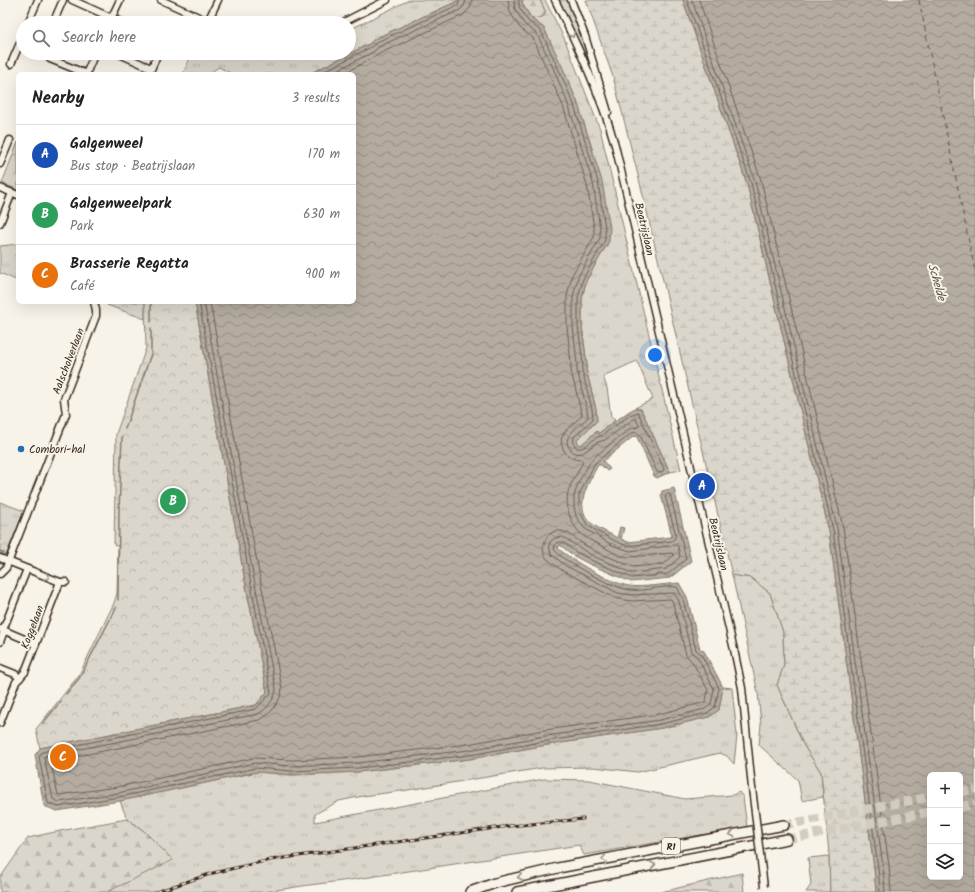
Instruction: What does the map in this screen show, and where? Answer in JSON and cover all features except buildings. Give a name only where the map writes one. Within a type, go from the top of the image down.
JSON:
[{"type":"highway","name":"R1","points":[[470,892],[496,883],[558,868],[784,825]]},
{"type":"highway","name":"R1","points":[[517,892],[787,839]]},
{"type":"street","points":[[31,16],[38,0]]},
{"type":"street","points":[[56,16],[63,0]]},
{"type":"street","points":[[72,0],[102,16]]},
{"type":"street","points":[[112,16],[120,0]]},
{"type":"street","points":[[161,0],[197,16]]},
{"type":"street","points":[[212,16],[218,0]]},
{"type":"street","points":[[356,16],[387,0]]},
{"type":"street","name":"Beatrijslaan","points":[[555,0],[591,78],[612,135]]},
{"type":"street","name":"Beatrijslaan","points":[[571,0],[595,66],[610,118],[612,135],[735,654],[742,696],[764,889]]},
{"type":"street","points":[[12,64],[16,54]]},
{"type":"street","points":[[52,60],[81,72]]},
{"type":"street","points":[[87,72],[92,60]]},
{"type":"street","points":[[130,60],[150,71],[155,60]]},
{"type":"street","points":[[0,164],[10,140]]},
{"type":"street","points":[[0,188],[15,194],[0,223]]},
{"type":"street","name":"Aalscholverlaan","points":[[0,574],[6,568],[66,414],[64,399],[97,313],[95,304]]},
{"type":"street","points":[[0,558],[27,569],[2,630],[0,642]]},
{"type":"street","name":"Koggelaan","points":[[0,723],[16,682],[25,672],[34,643],[63,582],[27,569]]},
{"type":"street","points":[[2,630],[34,643]]},
{"type":"street","points":[[0,668],[15,674],[20,678]]},
{"type":"green space","points":[[409,0],[460,0],[374,39],[369,44],[356,50],[356,26]]},
{"type":"green space","points":[[522,0],[540,0],[545,11],[545,15],[532,19],[523,5]]},
{"type":"green space","points":[[540,0],[545,0],[564,38],[600,129],[681,470],[670,472],[641,409],[635,408],[653,399],[637,361],[603,376],[607,388],[611,417],[615,420],[599,433],[597,431],[581,445],[579,445],[576,440],[597,421],[596,409],[586,369],[587,365],[582,326],[582,299],[586,281],[609,241],[592,148],[577,101],[544,28],[532,19],[542,17],[545,11]]},
{"type":"green space","points":[[557,0],[569,0],[600,87],[598,91]]},
{"type":"green space","points":[[586,0],[683,0],[747,184],[829,531],[876,892],[830,892],[829,853],[821,772],[804,746],[777,685],[784,665],[783,632],[770,593],[751,578],[732,575],[644,199],[621,108],[613,77]]},
{"type":"green space","points":[[189,60],[337,60],[313,72],[228,72],[219,67],[211,72],[184,72]]},
{"type":"green space","points":[[16,147],[16,189],[2,183]]},
{"type":"green space","points":[[16,244],[16,280],[0,273],[0,246]]},
{"type":"green space","points":[[145,304],[145,319],[107,305]]},
{"type":"green space","points":[[145,304],[195,304],[244,576],[267,692],[256,705],[40,748],[36,729],[79,675],[114,603],[117,593],[118,546],[114,545],[116,434],[146,348]]},
{"type":"green space","points":[[0,502],[24,511],[6,555],[0,553]]},
{"type":"green space","points":[[732,575],[751,578],[770,593],[783,632],[784,665],[777,685],[804,746],[821,772],[823,797],[802,801],[798,780],[759,745],[761,724],[758,693]]},
{"type":"green space","points":[[723,687],[732,688],[737,735],[734,764],[727,756],[720,753],[638,772],[593,767],[542,768],[339,801],[315,814],[315,822],[544,779],[589,780],[685,799],[733,795],[739,792],[743,797],[747,827],[584,855],[579,845],[264,892],[107,892],[154,842],[144,831],[127,819],[120,801],[257,772],[292,775],[358,772],[470,759],[541,746],[662,728],[709,717],[719,710]]},
{"type":"green space","points":[[127,819],[144,831],[173,860],[107,892],[0,892],[0,878],[28,838]]},
{"type":"green space","points":[[829,856],[830,892],[806,892],[811,885],[808,858]]},
{"type":"green space","points":[[742,873],[744,892],[661,892]]},
{"type":"water","points":[[460,0],[522,0],[523,5],[532,19],[544,28],[577,101],[602,181],[610,228],[609,241],[586,281],[582,299],[582,326],[587,365],[586,369],[596,409],[597,421],[577,440],[579,445],[581,445],[597,431],[599,433],[628,412],[635,408],[641,409],[670,472],[657,478],[654,476],[637,437],[634,436],[603,461],[610,469],[607,471],[601,465],[598,465],[587,486],[583,501],[583,508],[585,515],[590,522],[617,538],[620,527],[624,528],[621,539],[628,542],[671,537],[672,536],[661,495],[662,491],[674,488],[691,561],[670,578],[631,582],[589,564],[574,556],[560,545],[558,548],[572,559],[592,571],[621,584],[640,587],[679,583],[687,597],[700,649],[704,651],[723,687],[719,710],[709,717],[662,728],[541,746],[470,759],[358,772],[292,775],[257,772],[120,801],[57,811],[44,806],[35,755],[40,748],[256,705],[267,692],[244,576],[195,304],[356,304],[356,72],[313,72],[337,60],[356,60],[356,50],[369,44],[374,39]]},
{"type":"water","name":"Schelde","points":[[683,0],[975,0],[975,892],[876,892],[829,531],[747,184]]},
{"type":"waterway","points":[[151,304],[151,322]]},
{"type":"waterway","points":[[125,429],[151,354],[151,328]]},
{"type":"waterway","points":[[118,600],[122,436]]},
{"type":"waterway","points":[[0,551],[4,553]]},
{"type":"waterway","points":[[66,694],[80,677],[116,608]]},
{"type":"waterway","points":[[43,723],[61,701]]},
{"type":"ferry route","points":[[919,0],[975,271]]},
{"type":"tunnel","points":[[963,791],[975,789]]},
{"type":"tunnel","points":[[784,825],[927,798]]},
{"type":"tunnel","points":[[963,806],[975,804]]},
{"type":"tunnel","points":[[787,839],[927,813]]},
{"type":"railway","points":[[156,892],[213,873],[270,860],[510,826],[583,819]]},
{"type":"place","name":"Combori-hal","points":[[21,449]]},
{"type":"place","name":"Galgenweel","points":[[702,486]]},
{"type":"place","name":"Galgenweelpark","points":[[173,501]]},
{"type":"place","name":"Brasserie Regatta","points":[[63,757]]}]
